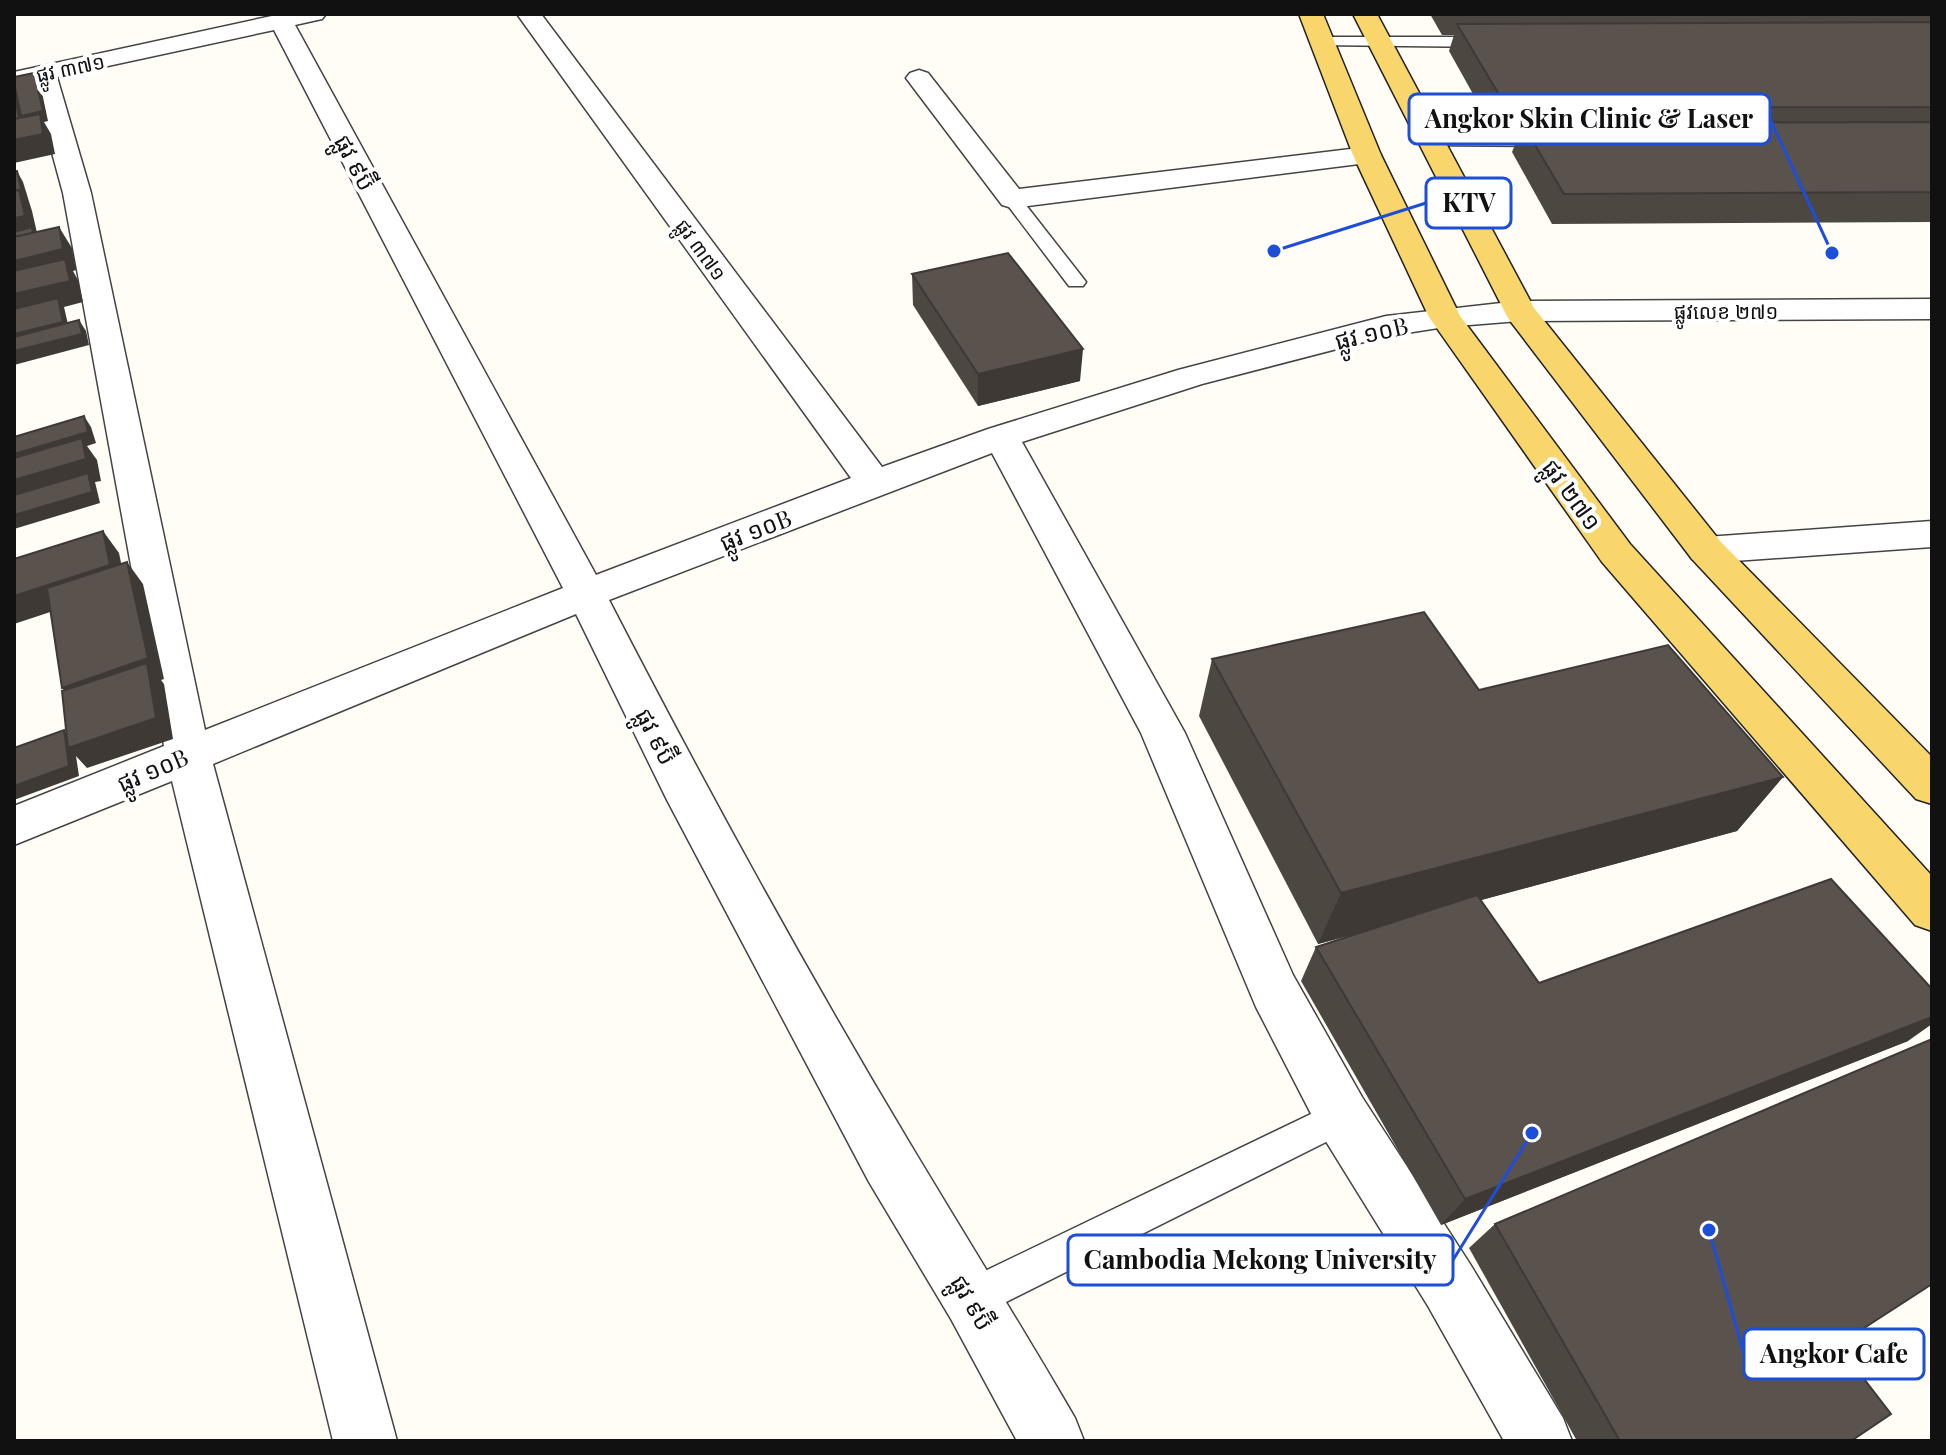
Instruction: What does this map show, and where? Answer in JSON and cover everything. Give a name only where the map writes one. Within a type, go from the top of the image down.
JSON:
[{"type":"main road","name":"ផ្លូវ ២៧១","points":[[1317,28],[1367,155],[1445,317],[1616,553],[1932,910]]},
{"type":"main road","points":[[1372,28],[1519,311],[1706,550],[1932,786]]},
{"type":"street","name":"ផ្លូវ ៣៧១","points":[[529,14],[874,483]]},
{"type":"street","name":"ផ្លូវ ៣៧១","points":[[29,76],[297,18]]},
{"type":"street","name":"ផ្លូវ ៩ប៊ី","points":[[297,18],[690,801],[889,1162],[972,1298],[1052,1441]]},
{"type":"street","points":[[29,76],[77,193],[188,754],[365,1441]]},
{"type":"street","points":[[919,78],[1012,199],[1367,155]]},
{"type":"street","name":"ផ្លូវលេខ ២៧១","points":[[1519,311],[1932,309]]},
{"type":"street","name":"ផ្លូវ ១០B","points":[[14,826],[586,594],[1001,437],[1190,377],[1386,326],[1519,311]]},
{"type":"street","points":[[1001,437],[1163,733],[1274,990],[1342,1116],[1449,1285],[1540,1441]]},
{"type":"street","points":[[1706,550],[1932,534]]},
{"type":"lane","points":[[1317,28],[1372,28],[1511,42]]},
{"type":"lane","points":[[1431,141],[1564,141]]},
{"type":"lane","points":[[1012,199],[1076,282]]},
{"type":"lane","points":[[972,1298],[1342,1116]]},
{"type":"building","points":[[1932,22],[1932,107],[1507,108],[1457,24]]},
{"type":"building","points":[[34,73],[43,111],[21,116],[14,77]]},
{"type":"building","points":[[14,93],[19,118],[14,119]]},
{"type":"building","points":[[40,114],[43,134],[14,140],[14,119]]},
{"type":"building","points":[[1932,122],[1932,192],[1564,194],[1522,123]]},
{"type":"building","points":[[17,171],[23,197],[19,190],[14,191],[14,172]]},
{"type":"building","points":[[19,190],[25,216],[14,218],[14,191]]},
{"type":"building","points":[[32,227],[33,233],[14,237],[14,232]]},
{"type":"building","points":[[59,227],[63,249],[14,261],[14,237]]},
{"type":"building","points":[[1008,253],[1083,349],[978,374],[912,274]]},
{"type":"building","points":[[65,259],[70,281],[14,294],[14,271]]},
{"type":"building","points":[[58,298],[63,322],[14,334],[14,309]]},
{"type":"building","points":[[79,320],[82,334],[14,351],[14,337]]},
{"type":"building","points":[[84,416],[88,432],[14,454],[14,437]]},
{"type":"building","points":[[82,438],[86,459],[14,480],[14,458]]},
{"type":"building","points":[[88,473],[92,492],[14,515],[14,495]]},
{"type":"building","points":[[103,531],[110,565],[14,596],[14,559]]},
{"type":"building","points":[[127,562],[148,658],[62,688],[47,588]]},
{"type":"building","points":[[1424,612],[1479,690],[1668,645],[1783,777],[1341,893],[1212,659]]},
{"type":"building","points":[[147,663],[156,718],[68,748],[62,691]]},
{"type":"building","points":[[64,730],[69,766],[14,786],[14,748]]},
{"type":"building","points":[[1831,879],[1932,989],[1932,1017],[1465,1199],[1316,947],[1477,895],[1539,983]]},
{"type":"building","points":[[1932,1039],[1932,1284],[1838,1345],[1891,1414],[1851,1441],[1620,1441],[1495,1224]]},
{"type":"place","name":"KTV","points":[[1274,251]]},
{"type":"place","name":"Angkor Skin Clinic & Laser","points":[[1832,253]]},
{"type":"place","name":"Cambodia Mekong University","points":[[1532,1133]]},
{"type":"place","name":"Angkor Cafe","points":[[1709,1230]]}]
